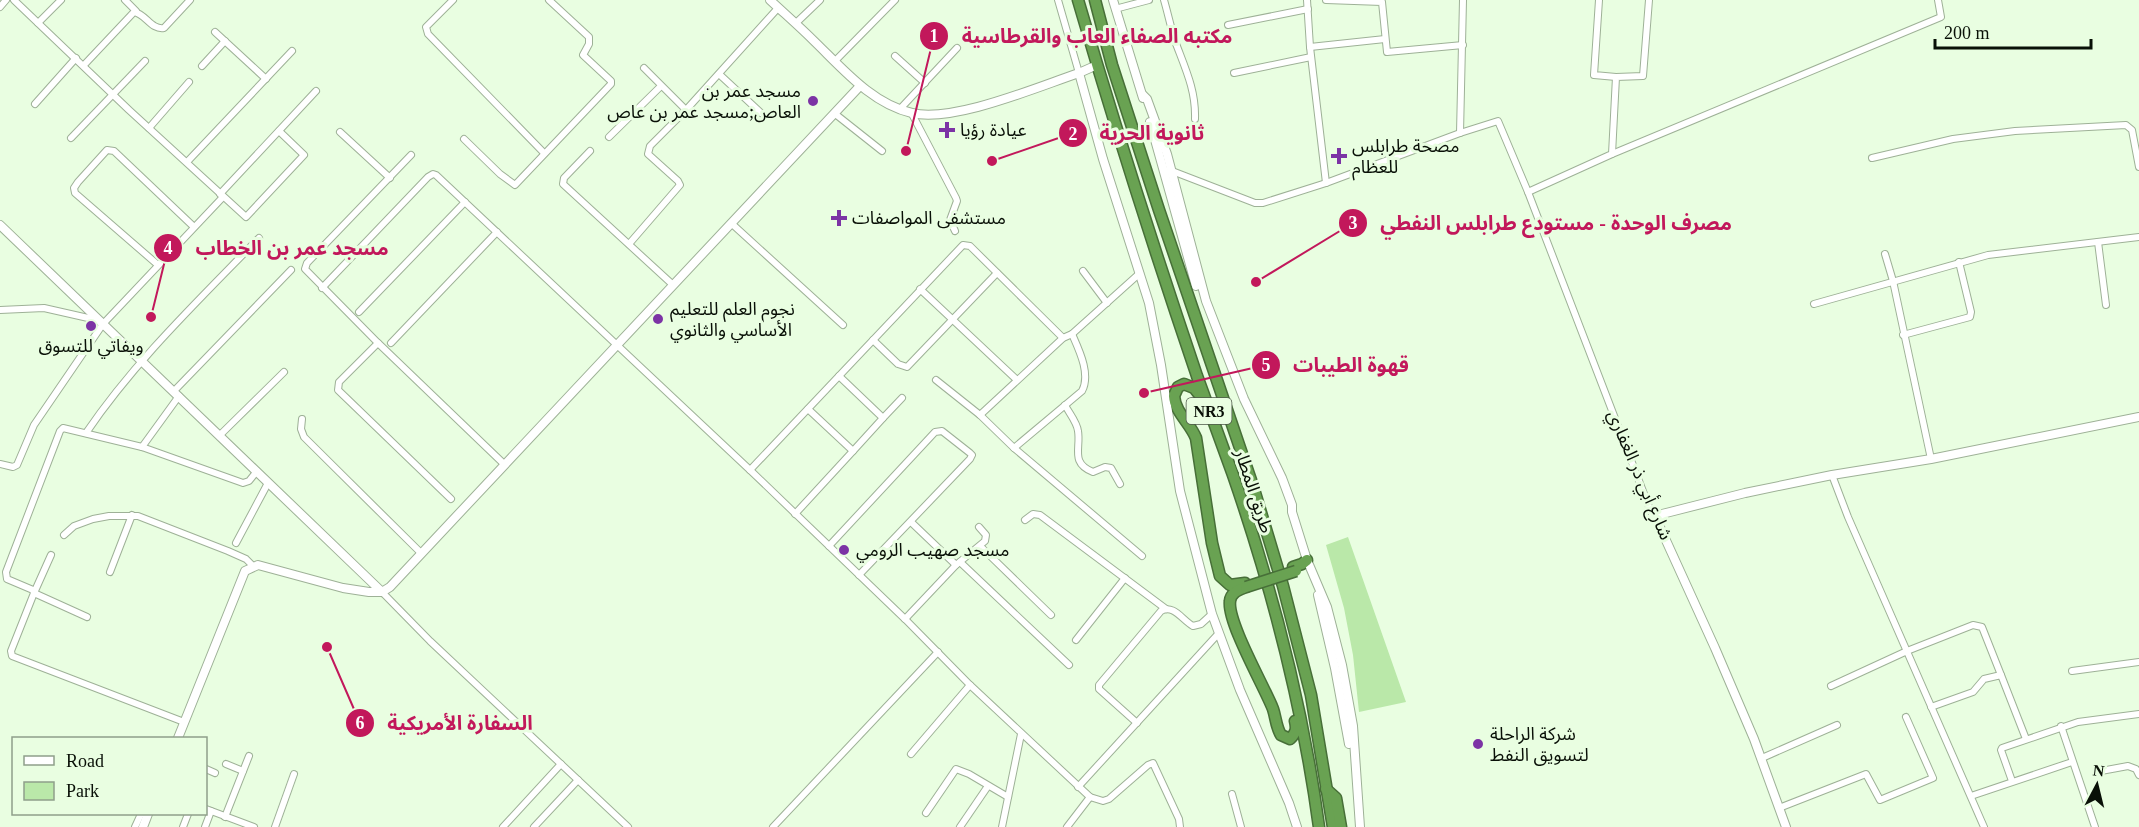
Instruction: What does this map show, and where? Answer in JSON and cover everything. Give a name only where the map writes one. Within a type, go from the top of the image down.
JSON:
[{"type":"highway","name":"طريق المطار","points":[[1078,0],[1150,235],[1208,409],[1233,476],[1279,632],[1300,721],[1319,827]]},
{"type":"highway","name":"طريق المطار","points":[[1097,0],[1123,99],[1253,486],[1283,586],[1311,695],[1333,827]]},
{"type":"highway","points":[[1208,409],[1194,388],[1184,384],[1174,392],[1173,409],[1192,428],[1196,438],[1212,543],[1220,576],[1230,585],[1246,585]]},
{"type":"highway","points":[[1279,632],[1296,725],[1296,731],[1290,739],[1281,735],[1278,730],[1272,708],[1257,676],[1230,603],[1232,594],[1246,585],[1294,569],[1311,570]]},
{"type":"highway","points":[[1326,789],[1335,795],[1341,827]]},
{"type":"street","points":[[14,0],[221,196],[247,217],[304,155],[304,152],[279,131]]},
{"type":"street","points":[[38,23],[61,0]]},
{"type":"street","points":[[125,0],[156,28],[164,27],[190,0]]},
{"type":"street","points":[[453,0],[426,27],[426,30],[544,153]]},
{"type":"street","points":[[464,139],[514,185],[612,82],[583,55],[589,44],[589,37],[549,0]]},
{"type":"street","points":[[770,0],[860,86],[889,105],[912,114],[963,111],[1097,65]]},
{"type":"street","points":[[796,23],[820,0]]},
{"type":"street","points":[[835,61],[895,0]]},
{"type":"street","points":[[1058,0],[1103,159],[1149,303],[1173,409],[1187,524],[1212,614],[1240,690],[1289,803],[1297,827]]},
{"type":"street","points":[[1149,0],[1114,4],[1143,95],[1147,99],[1206,301],[1242,400],[1282,478],[1292,505],[1335,668],[1357,786],[1360,827]]},
{"type":"street","points":[[1164,0],[1174,38],[1192,84],[1196,101],[1195,119]]},
{"type":"street","points":[[1308,0],[1310,47],[1326,183]]},
{"type":"street","points":[[1326,0],[1382,2],[1387,52],[1463,45]]},
{"type":"street","points":[[1168,172],[1263,204],[1460,133],[1463,0]]},
{"type":"street","points":[[1599,0],[1594,75],[1616,77],[1643,76],[1649,0]]},
{"type":"street","points":[[1527,192],[1612,154],[1941,17],[1938,0]]},
{"type":"street","points":[[629,243],[680,185],[648,154],[648,150],[778,8]]},
{"type":"street","points":[[1228,25],[1308,9]]},
{"type":"street","points":[[84,65],[132,13],[136,12]]},
{"type":"street","points":[[215,32],[266,79]]},
{"type":"street","points":[[1310,47],[1385,39]]},
{"type":"street","points":[[202,66],[225,41]]},
{"type":"street","points":[[900,110],[957,48]]},
{"type":"street","points":[[187,162],[292,51]]},
{"type":"street","points":[[895,56],[925,83]]},
{"type":"street","points":[[1234,74],[1311,57]]},
{"type":"street","points":[[35,104],[76,58]]},
{"type":"street","points":[[71,138],[145,61]]},
{"type":"street","points":[[644,68],[686,110]]},
{"type":"street","points":[[719,74],[761,113]]},
{"type":"street","points":[[1612,154],[1616,77]]},
{"type":"street","points":[[149,128],[189,82]]},
{"type":"street","points":[[609,137],[661,86]]},
{"type":"street","points":[[178,737],[245,571],[253,566],[262,566],[358,591],[382,592],[390,587],[860,86]]},
{"type":"street","points":[[1,466],[13,467],[20,460],[34,425],[101,322],[158,265],[316,91]]},
{"type":"street","points":[[834,113],[882,151]]},
{"type":"street","points":[[912,114],[956,198],[950,220],[955,231]]},
{"type":"street","name":"شارع أبي ذر الغفاري","points":[[1460,133],[1498,121],[1651,512],[1715,648],[1762,758],[1786,827]]},
{"type":"street","points":[[1872,158],[1953,139],[2015,131],[2126,125],[2130,126],[2136,135],[2139,167]]},
{"type":"street","points":[[340,132],[390,178]]},
{"type":"street","points":[[158,265],[75,193],[74,188],[78,182],[107,150],[114,151],[194,226]]},
{"type":"street","points":[[590,151],[564,178],[563,184],[672,284]]},
{"type":"street","points":[[411,155],[306,265],[306,272],[505,465]]},
{"type":"street","points":[[322,288],[429,175],[436,175],[860,574],[970,685],[1078,787],[1090,797],[1104,801],[1153,763],[1179,819],[1180,827]]},
{"type":"street","points":[[359,312],[465,202]]},
{"type":"street","points":[[731,223],[843,325]]},
{"type":"street","points":[[0,225],[220,435],[430,641],[628,827]]},
{"type":"street","points":[[391,343],[497,232]]},
{"type":"street","points":[[1814,304],[1988,255],[2139,237]]},
{"type":"street","points":[[87,434],[107,403],[142,360],[259,238]]},
{"type":"street","points":[[2098,242],[2106,305]]},
{"type":"street","points":[[750,470],[963,245],[970,246],[1063,338]]},
{"type":"street","points":[[1885,255],[1893,281],[1931,459]]},
{"type":"street","points":[[1904,335],[1970,317],[1971,312],[1959,262]]},
{"type":"street","points":[[142,447],[177,394],[291,270]]},
{"type":"street","points":[[1083,271],[1107,303]]},
{"type":"street","points":[[873,340],[898,364],[907,367],[997,273]]},
{"type":"street","points":[[980,415],[1063,338],[1072,334],[1140,273]]},
{"type":"street","points":[[920,289],[1017,380]]},
{"type":"street","points":[[0,310],[44,308],[101,322]]},
{"type":"street","points":[[1014,448],[1082,391],[1085,385],[1082,360],[1072,334]]},
{"type":"street","points":[[378,343],[339,382],[339,390],[451,499]]},
{"type":"street","points":[[220,435],[284,372]]},
{"type":"street","points":[[839,376],[883,418]]},
{"type":"street","points":[[936,380],[980,415],[1014,448],[1142,556]]},
{"type":"street","points":[[795,514],[903,398]]},
{"type":"street","points":[[1065,405],[1079,432],[1077,456],[1079,460],[1084,467],[1093,472],[1106,467],[1111,468],[1120,484]]},
{"type":"street","points":[[808,409],[853,451]]},
{"type":"street","points":[[1659,525],[1661,516],[1665,513],[1745,493],[1931,459],[2139,417]]},
{"type":"street","points":[[302,419],[301,429],[304,437],[421,553]]},
{"type":"street","points":[[87,617],[7,579],[6,572],[61,429],[142,447],[246,483],[257,471]]},
{"type":"street","points":[[829,546],[933,433],[942,431],[972,455],[860,574]]},
{"type":"street","points":[[1832,476],[1984,827]]},
{"type":"street","points":[[236,543],[268,483]]},
{"type":"street","points":[[1025,520],[1033,514],[1040,515],[1166,609],[1177,613],[1193,626],[1201,624],[1212,614]]},
{"type":"street","points":[[63,535],[74,526],[93,519],[132,515],[228,551],[246,559],[253,566]]},
{"type":"street","points":[[110,572],[132,515]]},
{"type":"street","points":[[911,522],[1069,665]]},
{"type":"street","points":[[905,619],[958,563],[980,546],[986,537],[980,527]]},
{"type":"street","points":[[980,546],[1051,615]]},
{"type":"street","points":[[51,555],[10,651],[12,656],[184,722]]},
{"type":"street","points":[[1076,640],[1125,578]]},
{"type":"street","points":[[1137,723],[1099,689],[1099,685],[1161,611],[1166,609]]},
{"type":"street","points":[[1831,686],[1907,651],[1978,625],[1982,627],[2026,739]]},
{"type":"street","points":[[1078,787],[1219,633]]},
{"type":"street","points":[[773,827],[938,652]]},
{"type":"street","points":[[2072,671],[2139,662]]},
{"type":"street","points":[[1931,707],[1973,692],[1984,679],[2001,675]]},
{"type":"street","points":[[911,754],[970,685]]},
{"type":"street","points":[[2012,781],[2002,748],[2061,726],[2139,714]]},
{"type":"street","points":[[1779,808],[1866,774],[1880,800],[1934,778],[1906,717]]},
{"type":"street","points":[[1762,758],[1837,725]]},
{"type":"street","points":[[2061,726],[2095,827]]},
{"type":"street","points":[[1002,827],[1022,734]]},
{"type":"street","points":[[225,817],[249,756]]},
{"type":"street","points":[[1971,796],[2072,762]]},
{"type":"street","points":[[226,764],[243,771]]},
{"type":"street","points":[[503,827],[561,764]]},
{"type":"street","points":[[2101,771],[2128,766],[2136,769],[2139,776]]},
{"type":"street","points":[[207,769],[215,773]]},
{"type":"street","points":[[926,813],[956,769],[1008,797]]},
{"type":"street","points":[[275,827],[294,774]]},
{"type":"street","points":[[534,827],[578,780]]},
{"type":"street","points":[[960,827],[988,786]]},
{"type":"street","points":[[1232,794],[1241,827]]},
{"type":"street","points":[[1067,827],[1090,797]]},
{"type":"street","points":[[205,827],[208,810],[254,827]]},
{"type":"street","points":[[616,827],[622,821]]},
{"type":"green space","points":[[1348,537],[1406,702],[1359,712],[1353,655],[1344,608],[1326,545]]},
{"type":"place","name":"مسجد عمر بن العاص;مسجد عمر بن عاص","points":[[813,101]]},
{"type":"place","name":"عيادة رؤيا","points":[[947,130]]},
{"type":"place","name":"مكتبه الصفاء العاب والقرطاسية","points":[[906,151]]},
{"type":"place","name":"مصحة طرابلس للعظام","points":[[1339,156]]},
{"type":"place","name":"ثانوية الحرية","points":[[992,161]]},
{"type":"place","name":"مستشفى المواصفات","points":[[839,218]]},
{"type":"place","name":"مصرف الوحدة - مستودع طرابلس النفطي","points":[[1256,282]]},
{"type":"place","name":"مسجد عمر بن الخطاب","points":[[151,317]]},
{"type":"place","name":"نجوم العلم للتعليم الأساسي والثانوي","points":[[658,319]]},
{"type":"place","name":"ويفاتي للتسوق","points":[[91,326]]},
{"type":"place","name":"قهوة الطيبات","points":[[1144,393]]},
{"type":"place","name":"مسجد صهيب الرومي","points":[[844,550]]},
{"type":"place","name":"السفارة الأمريكية","points":[[327,647]]},
{"type":"place","name":"شركة الراحلة لتسويق النفط","points":[[1478,744]]}]
